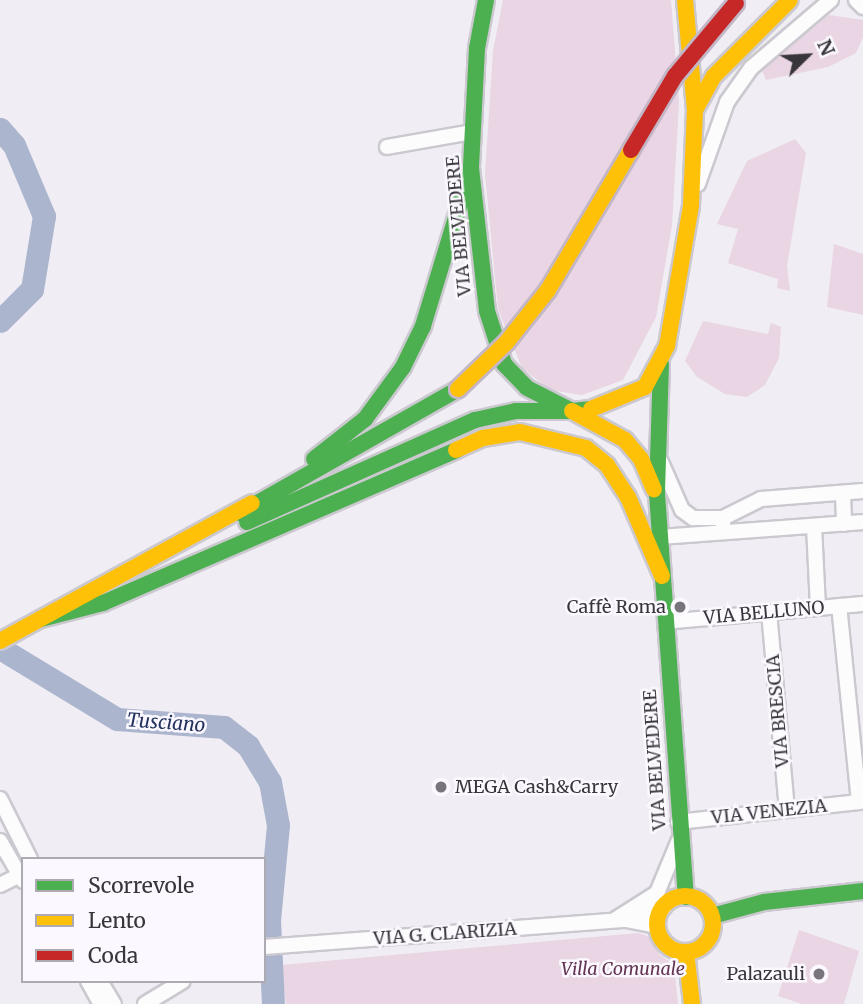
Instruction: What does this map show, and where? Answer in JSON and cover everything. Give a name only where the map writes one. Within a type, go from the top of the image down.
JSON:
[{"type":"main road","name":"VIA BELVEDERE","points":[[685,0],[695,110],[691,205],[661,364],[657,494],[685,897]]},
{"type":"main road","points":[[695,110],[714,76],[790,0]]},
{"type":"main road","points":[[0,641],[240,513],[458,389],[506,342],[548,290],[675,76],[737,1]]},
{"type":"main road","name":"VIA BELVEDERE","points":[[483,3],[471,168],[481,278],[504,364],[527,387],[625,440],[641,459],[657,494]]},
{"type":"main road","points":[[240,513],[365,419],[403,367],[423,327],[471,168]]},
{"type":"main road","name":"VIA BELVEDERE","points":[[572,411],[625,400],[645,387],[661,364]]},
{"type":"main road","points":[[194,538],[244,523],[475,420],[516,411],[572,411]]},
{"type":"main road","points":[[41,619],[103,603],[483,439],[520,432],[586,448],[607,465],[628,497],[662,576]]},
{"type":"main road","points":[[712,916],[764,902],[863,891]]},
{"type":"main road","points":[[685,897],[702,902],[712,916],[708,941],[686,952],[667,946],[657,926],[664,907],[685,897]]},
{"type":"main road","points":[[686,952],[692,1004]]},
{"type":"street","points":[[691,205],[727,102],[751,68],[831,0]]},
{"type":"street","points":[[856,0],[863,7]]},
{"type":"street","points":[[387,147],[472,132]]},
{"type":"street","points":[[658,454],[682,510],[693,518],[723,525],[761,499],[863,491]]},
{"type":"street","points":[[843,493],[844,524]]},
{"type":"street","points":[[660,537],[723,525],[814,526],[863,522]]},
{"type":"street","points":[[814,526],[818,608]]},
{"type":"street","name":"VIA BELLUNO","points":[[665,622],[863,604]]},
{"type":"street","name":"VIA VENEZIA","points":[[678,822],[859,802],[839,606]]},
{"type":"street","name":"VIA BRESCIA","points":[[769,612],[787,810]]},
{"type":"street","points":[[0,799],[29,857]]},
{"type":"street","points":[[0,838],[21,875],[0,886]]},
{"type":"street","points":[[619,921],[657,893],[680,840]]},
{"type":"street","name":"VIA G. CLARIZIA","points":[[619,921],[664,907]]},
{"type":"street","name":"VIA G. CLARIZIA","points":[[266,947],[619,921],[657,926]]},
{"type":"street","points":[[89,983],[102,1004]]},
{"type":"street","points":[[101,983],[114,1004]]},
{"type":"street","points":[[145,1004],[180,983]]},
{"type":"green space","points":[[503,0],[671,0],[679,103],[672,225],[656,317],[623,380],[582,395],[550,390],[522,368],[498,309],[485,174],[493,51]]},
{"type":"green space","points":[[829,15],[863,20],[863,37],[856,53],[828,67],[766,80],[762,70]]},
{"type":"green space","points":[[795,139],[806,153],[787,266],[790,291],[777,288],[778,279],[728,263],[738,229],[717,224],[747,161]]},
{"type":"green space","points":[[834,244],[863,254],[863,315],[827,307]]},
{"type":"green space","points":[[703,321],[768,334],[771,323],[781,327],[779,358],[765,385],[747,397],[725,394],[697,377],[685,361]]},
{"type":"green space","name":"Palazauli","points":[[799,930],[859,951],[844,1004],[802,1004],[778,996]]},
{"type":"green space","name":"Villa Comunale","points":[[638,933],[651,937],[659,954],[674,965],[678,1004],[286,1004],[281,965]]},
{"type":"waterway","name":"Tusciano","points":[[0,129],[14,145],[44,216],[32,289],[0,321]]},
{"type":"waterway","name":"Tusciano","points":[[0,648],[117,719],[224,727],[248,746],[270,782],[278,825],[269,920],[273,1004]]},
{"type":"traffic: fast","points":[[486,0],[477,48],[471,168],[487,311],[504,364],[527,388],[572,411],[591,409]]},
{"type":"traffic: fast","points":[[314,459],[365,419],[403,367],[423,326],[468,178]]},
{"type":"traffic: fast","points":[[661,364],[657,494],[686,897]]},
{"type":"traffic: fast","points":[[240,513],[458,389]]},
{"type":"traffic: fast","points":[[247,522],[475,420],[516,411],[568,411]]},
{"type":"traffic: fast","points":[[41,619],[103,603],[456,450]]},
{"type":"traffic: fast","points":[[712,916],[764,902],[863,891]]},
{"type":"traffic: slow","points":[[591,409],[645,387],[667,346],[691,205],[695,110],[685,0]]},
{"type":"traffic: slow","points":[[695,110],[714,76],[790,0]]},
{"type":"traffic: slow","points":[[458,389],[506,343],[548,290],[631,150]]},
{"type":"traffic: slow","points":[[572,411],[625,440],[641,459],[654,489]]},
{"type":"traffic: slow","points":[[456,450],[483,438],[520,432],[586,448],[607,465],[628,497],[662,576]]},
{"type":"traffic: slow","points":[[0,641],[252,503]]},
{"type":"traffic: slow","points":[[685,896],[700,901],[708,909],[713,924],[708,939],[700,947],[685,952],[670,947],[662,939],[657,924],[662,909],[670,901],[685,896]]},
{"type":"traffic: slow","points":[[686,952],[692,1004]]},
{"type":"traffic: jam","points":[[631,150],[675,76],[736,3]]},
{"type":"place","name":"Caffè Roma","points":[[680,607]]},
{"type":"place","name":"MEGA Cash&Carry","points":[[441,787]]},
{"type":"place","name":"Palazauli","points":[[819,974]]}]
